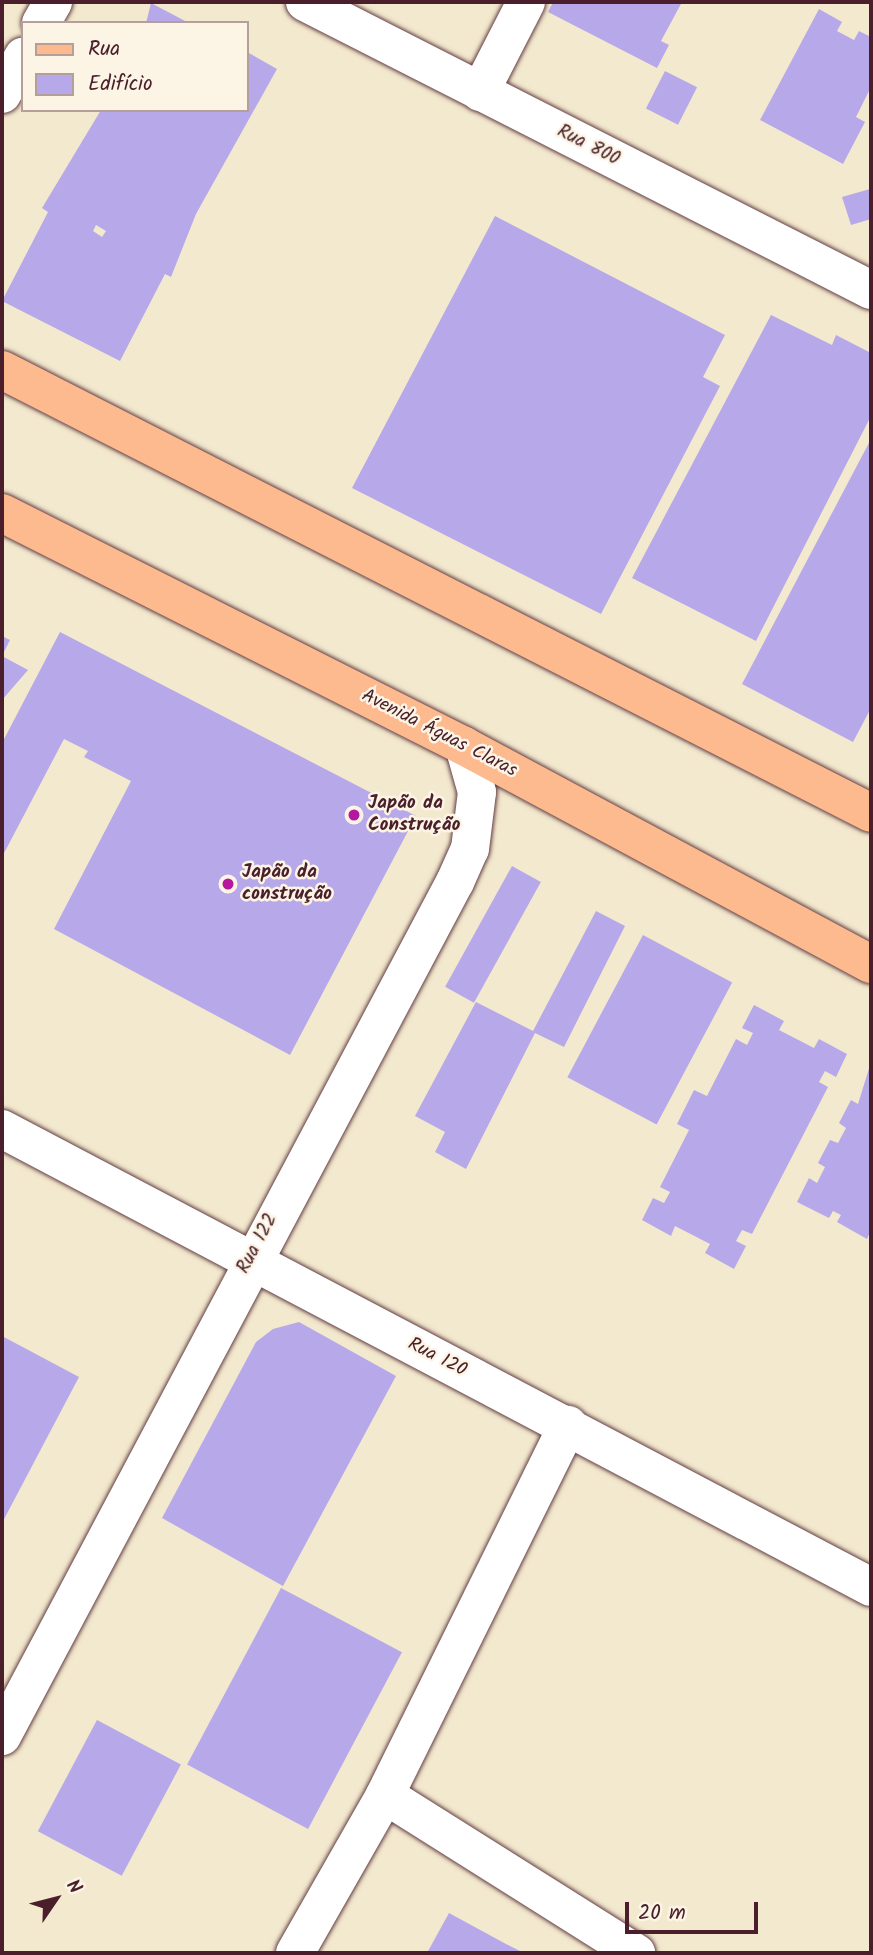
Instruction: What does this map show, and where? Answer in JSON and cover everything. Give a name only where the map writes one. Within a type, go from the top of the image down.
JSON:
[{"type":"main road","points":[[2,370],[871,813]]},
{"type":"main road","name":"Avenida Águas Claras","points":[[2,513],[464,746],[871,964]]},
{"type":"street","points":[[42,21],[53,2]]},
{"type":"street","name":"Rua 800","points":[[305,2],[871,290]]},
{"type":"street","points":[[480,92],[526,2]]},
{"type":"street","points":[[2,94],[21,61]]},
{"type":"street","name":"Rua 122","points":[[2,1736],[248,1262],[470,849],[477,792],[464,746]]},
{"type":"street","name":"Rua 120","points":[[2,1129],[248,1262],[568,1424],[871,1587]]},
{"type":"street","points":[[295,1953],[385,1795],[568,1424]]},
{"type":"street","points":[[385,1795],[636,1953]]},
{"type":"building","points":[[553,2],[682,2],[661,41],[669,45],[657,68],[548,12]]},
{"type":"building","points":[[151,3],[185,21],[146,21]]},
{"type":"building","points":[[819,9],[842,22],[837,31],[854,40],[859,31],[871,37],[871,87],[856,117],[865,122],[843,164],[760,120]]},
{"type":"building","points":[[248,53],[277,69],[196,214],[171,277],[165,274],[120,361],[2,301],[48,212],[42,208],[100,112],[248,112]],"holes":[[[96,225],[106,231],[102,237],[93,231]]]},
{"type":"building","points":[[665,71],[697,87],[678,125],[646,108]]},
{"type":"building","points":[[870,189],[871,219],[851,225],[842,197]]},
{"type":"building","points":[[495,216],[725,335],[703,377],[720,386],[601,614],[352,488]]},
{"type":"building","points":[[771,315],[832,345],[836,335],[871,353],[871,416],[756,641],[632,578]]},
{"type":"building","points":[[871,439],[871,708],[853,742],[742,684]]},
{"type":"building","name":"Japão da construção","points":[[60,632],[416,816],[290,1055],[54,929],[131,781],[84,757],[88,751],[64,739],[2,857],[2,743]]},
{"type":"building","points":[[2,636],[10,640],[2,656]]},
{"type":"building","points":[[2,656],[28,670],[2,700]]},
{"type":"building","points":[[512,866],[541,882],[474,1003],[445,987]]},
{"type":"building","points":[[596,911],[625,926],[564,1047],[535,1033],[466,1169],[435,1152],[445,1132],[415,1116],[476,1002],[533,1031]]},
{"type":"building","points":[[643,935],[732,982],[657,1125],[567,1077]]},
{"type":"building","points":[[754,1005],[784,1021],[779,1030],[814,1048],[819,1039],[847,1054],[836,1077],[825,1071],[819,1082],[828,1087],[752,1234],[742,1230],[736,1241],[746,1246],[734,1269],[705,1253],[710,1244],[675,1226],[671,1236],[642,1220],[653,1198],[664,1203],[670,1192],[660,1187],[689,1130],[677,1124],[694,1090],[707,1096],[736,1039],[747,1045],[753,1033],[742,1028]]},
{"type":"building","points":[[871,1062],[871,1230],[867,1239],[837,1222],[841,1215],[833,1211],[829,1218],[797,1202],[809,1178],[817,1183],[825,1167],[818,1163],[830,1140],[838,1143],[846,1128],[839,1123],[851,1100],[858,1104]]},
{"type":"building","points":[[299,1322],[396,1376],[283,1586],[162,1518],[256,1342],[273,1329]]},
{"type":"building","points":[[2,1336],[79,1377],[2,1523]]},
{"type":"building","points":[[281,1588],[402,1652],[308,1829],[187,1765]]},
{"type":"building","points":[[97,1720],[181,1765],[122,1876],[38,1831]]},
{"type":"building","points":[[449,1913],[506,1944],[524,1953],[427,1953]]},
{"type":"place","name":"Japão da Construção","points":[[354,815]]},
{"type":"place","name":"Japão da construção","points":[[228,884]]}]
